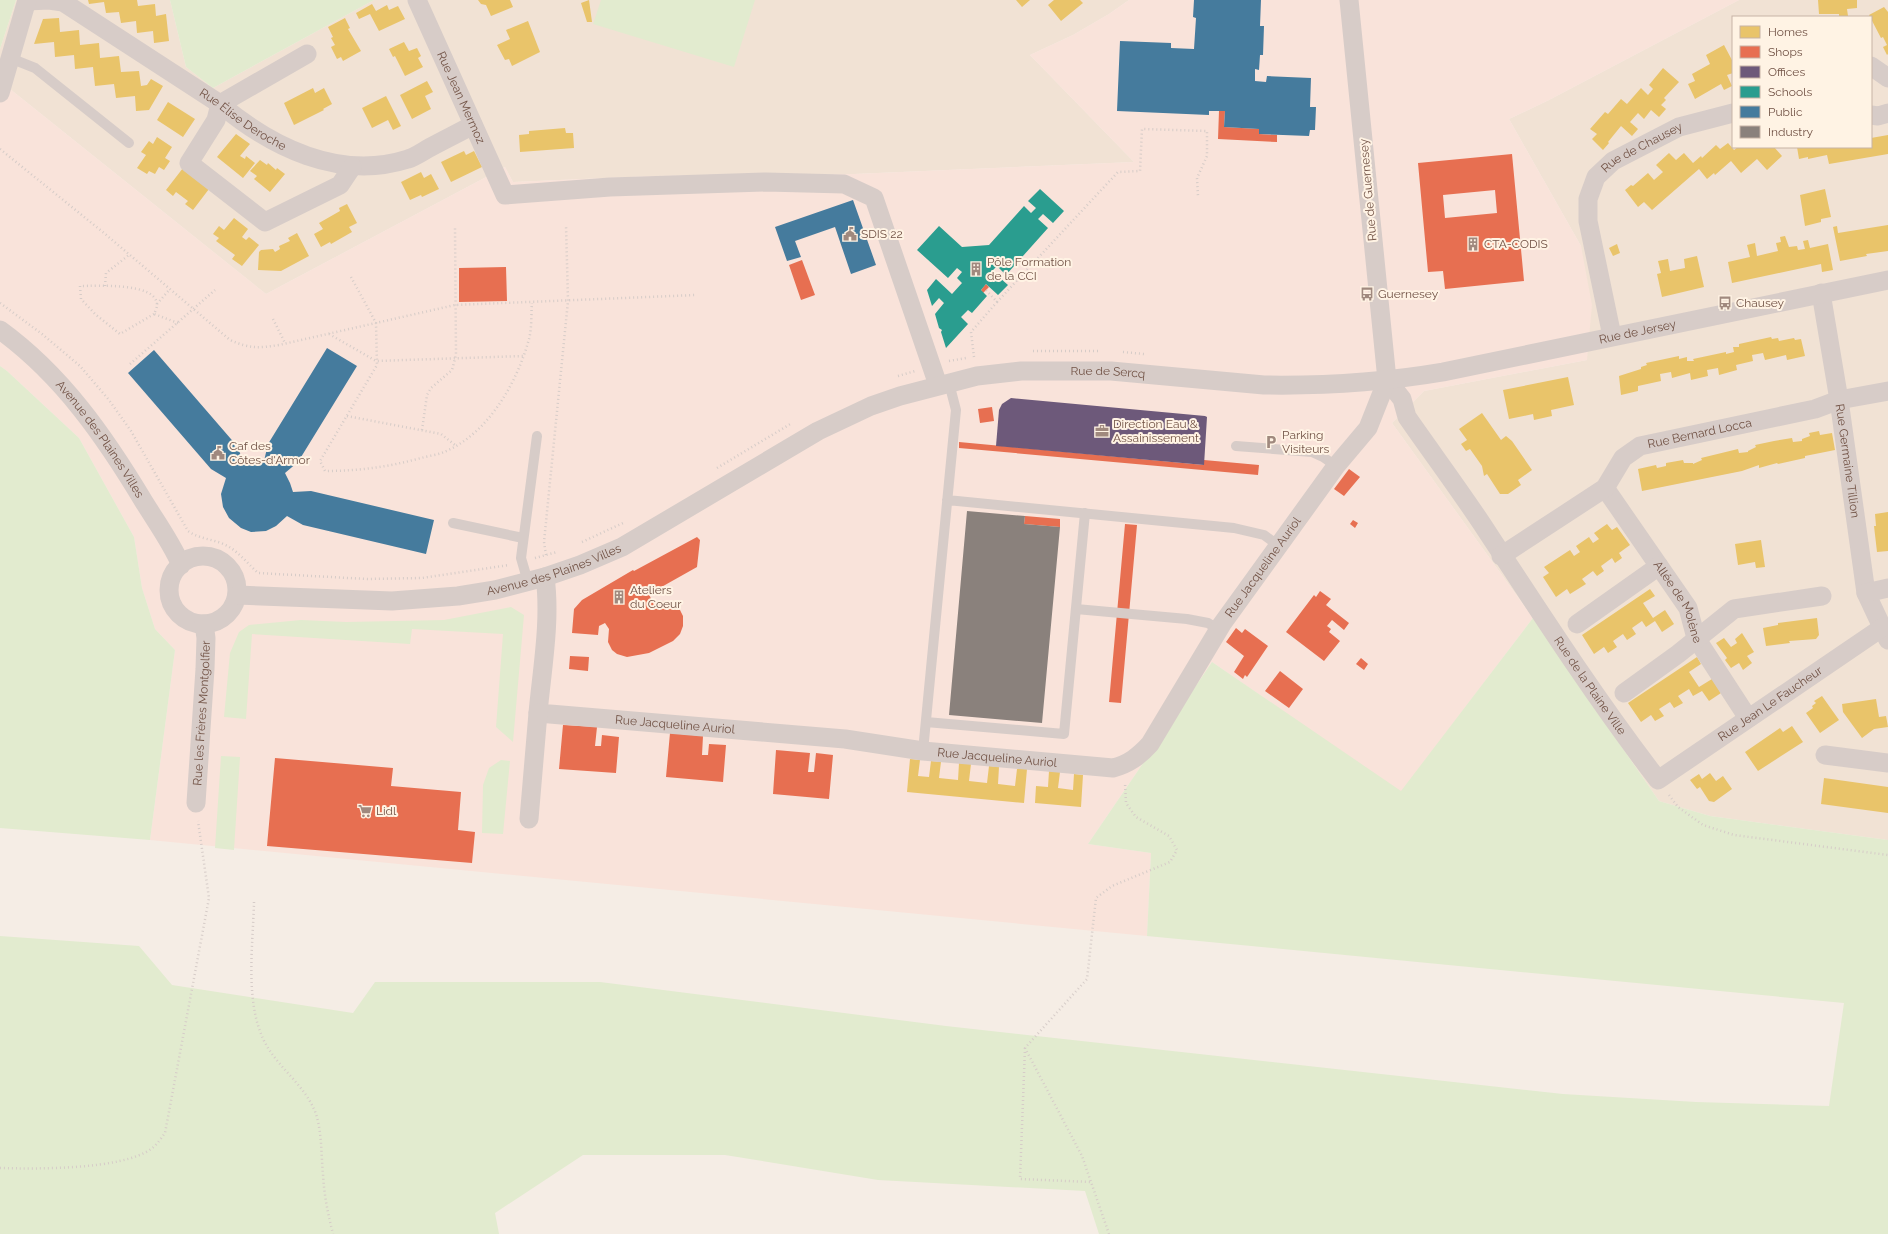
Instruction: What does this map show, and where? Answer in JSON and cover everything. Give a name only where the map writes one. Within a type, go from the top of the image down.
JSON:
[{"type":"street","name":"Rue Élise Deroche","points":[[27,0],[49,0],[63,2],[285,148],[317,161],[352,167],[387,164],[408,159],[473,125]]},
{"type":"street","points":[[0,93],[27,0]]},
{"type":"street","name":"Rue Jean Mermoz","points":[[417,0],[505,195],[618,186],[766,182],[844,184],[874,198],[943,384]]},
{"type":"street","name":"Rue de Guernesey","points":[[1349,0],[1387,380]]},
{"type":"street","points":[[307,54],[220,104],[216,120],[189,163],[265,222],[340,185],[352,167]]},
{"type":"street","points":[[1872,67],[1888,78]]},
{"type":"street","points":[[1872,114],[1878,116],[1888,112]]},
{"type":"street","name":"Rue de Chausey","points":[[1612,336],[1588,221],[1588,199],[1596,177],[1613,161],[1679,127],[1732,113]]},
{"type":"street","name":"Rue de Jersey","points":[[1387,380],[1442,372],[1888,280]]},
{"type":"street","name":"Rue Germaine Tillion","points":[[1821,293],[1839,400],[1866,593],[1885,634]]},
{"type":"street","name":"Avenue des Plaines Villes","points":[[0,330],[33,356],[86,414],[125,470],[171,543],[181,565]]},
{"type":"street","name":"Rue de Sercq","points":[[837,422],[871,406],[943,384],[986,375],[1021,371],[1111,371],[1264,385],[1325,385],[1387,380]]},
{"type":"street","name":"Rue Jacqueline Auriol","points":[[538,713],[844,738],[923,751],[1113,768],[1125,765],[1140,755],[1150,744],[1219,630],[1336,466],[1368,428],[1387,380]]},
{"type":"street","name":"Rue de la Plaine Ville","points":[[1387,380],[1402,399],[1407,417],[1482,524],[1620,730],[1658,780]]},
{"type":"street","name":"Rue Bernard Locca","points":[[1502,556],[1605,488],[1623,458],[1640,446],[1815,410],[1839,400],[1888,391]]},
{"type":"street","name":"Avenue des Plaines Villes","points":[[237,595],[392,601],[458,596],[495,590],[536,579],[580,565],[622,547],[818,431],[837,422]]},
{"type":"street","name":"Allée de Molène","points":[[1605,488],[1688,608],[1696,638],[1748,718]]},
{"type":"street","points":[[203,556],[214,558],[225,564],[232,572],[237,583],[237,595],[229,612],[222,618],[204,624],[192,622],[182,616],[174,607],[170,597],[170,585],[174,574],[181,565],[191,558],[203,556]]},
{"type":"street","points":[[1577,624],[1659,566]]},
{"type":"street","points":[[529,818],[547,595],[536,579]]},
{"type":"street","points":[[1866,593],[1888,588]]},
{"type":"street","points":[[1624,692],[1678,654],[1734,609],[1822,596]]},
{"type":"street","name":"Rue les Frères Montgolfier","points":[[196,803],[206,638],[204,624]]},
{"type":"street","name":"Rue Jean Le Faucheur","points":[[1658,780],[1748,718],[1885,634]]},
{"type":"street","points":[[1825,755],[1888,763]]},
{"type":"lane","points":[[10,58],[35,68],[129,143]]},
{"type":"lane","points":[[923,751],[956,410],[943,384]]},
{"type":"lane","points":[[536,579],[522,562],[521,558],[537,436]]},
{"type":"lane","points":[[1236,446],[1312,452],[1323,457],[1336,466]]},
{"type":"lane","points":[[947,500],[1234,528],[1264,535],[1279,546]]},
{"type":"lane","points":[[926,722],[1064,734],[1085,514]]},
{"type":"lane","points":[[453,523],[523,538]]},
{"type":"lane","points":[[1076,609],[1187,619],[1208,623],[1219,630]]},
{"type":"path","points":[[974,357],[972,332],[997,302],[1118,172],[1140,171],[1142,129],[1207,131],[1208,156],[1197,178],[1198,196]]},
{"type":"path","points":[[0,149],[129,254],[230,340],[258,349],[456,305],[696,295]]},
{"type":"path","points":[[546,555],[544,542],[568,301],[566,225]]},
{"type":"path","points":[[422,430],[427,394],[431,388],[452,370],[455,359],[456,228]]},
{"type":"path","points":[[105,286],[106,273],[129,254]]},
{"type":"path","points":[[351,277],[376,323],[377,365],[320,462],[325,471],[355,471],[388,467],[444,452],[478,431],[501,401],[520,366],[530,338],[532,303]]},
{"type":"path","points":[[157,305],[154,297],[139,288],[80,286],[81,299],[95,314],[120,334],[154,314],[157,305],[170,289]]},
{"type":"path","points":[[130,364],[178,324],[215,290]]},
{"type":"path","points":[[986,290],[997,302]]},
{"type":"path","points":[[0,303],[42,334],[80,366],[109,400],[131,431],[188,531],[195,536],[222,543],[236,551],[258,573],[367,579],[422,578],[492,569],[559,551]]},
{"type":"path","points":[[154,314],[178,324]]},
{"type":"path","points":[[273,319],[285,343]]},
{"type":"path","points":[[329,334],[376,361],[524,356]]},
{"type":"path","points":[[897,376],[919,369]]},
{"type":"path","points":[[347,416],[441,434],[455,445]]},
{"type":"path","points":[[712,471],[797,420]]},
{"type":"path","points":[[579,544],[627,522]]},
{"type":"path","points":[[1091,1182],[1020,1179],[1025,1048],[1087,979],[1096,898],[1112,886],[1170,862],[1177,850],[1169,836],[1136,817],[1126,803],[1125,765]]},
{"type":"path","points":[[1658,780],[1678,807],[1703,825],[1734,835],[1888,855]]},
{"type":"path","points":[[0,1168],[53,1169],[125,1160],[152,1149],[166,1133],[209,898],[196,803]]},
{"type":"path","points":[[254,902],[252,989],[257,1024],[263,1040],[270,1051],[306,1094],[316,1113],[320,1131],[326,1207],[332,1234]]},
{"type":"path","points":[[1025,1048],[1082,1156],[1109,1234]]},
{"type":"shaded area","points":[[16,0],[170,0],[186,67],[213,88],[374,0],[1129,0],[1109,14],[1073,35],[1030,55],[1134,162],[854,174],[653,176],[513,182],[505,167],[266,294],[0,81],[0,49]]},
{"type":"shaded area","points":[[1129,0],[1739,0],[1549,100],[1509,119],[1581,246],[1592,305],[1587,360],[1424,391],[1392,423],[1533,618],[1401,792],[1212,662],[1088,844],[1151,853],[1147,936],[150,840],[175,650],[155,629],[142,588],[134,537],[79,438],[0,366],[0,81],[266,294],[505,167],[513,182],[653,176],[854,174],[1134,162],[1030,55],[1073,35],[1109,14]]},
{"type":"shaded area","points":[[1739,0],[1888,0],[1888,840],[1710,816],[1659,801],[1533,618],[1392,423],[1424,391],[1587,360],[1581,246],[1509,119],[1549,100]]},
{"type":"green space","points":[[0,0],[16,0],[0,49]]},
{"type":"green space","points":[[170,0],[374,0],[213,88],[186,67]]},
{"type":"green space","points":[[601,0],[755,0],[734,67],[593,24]]},
{"type":"green space","points":[[0,366],[79,438],[134,537],[142,588],[155,629],[175,650],[150,840],[0,828]]},
{"type":"green space","points":[[511,607],[524,615],[513,742],[496,727],[503,634],[412,629],[410,644],[252,634],[246,719],[224,717],[230,653],[239,632],[249,625],[301,620],[346,622],[444,620]]},
{"type":"green space","points":[[1533,618],[1659,801],[1710,816],[1888,840],[1888,1234],[1099,1234],[1085,1191],[878,1180],[725,1155],[583,1155],[495,1213],[499,1234],[0,1234],[0,936],[139,946],[172,985],[353,1013],[375,982],[600,982],[946,1026],[1563,1094],[1696,1102],[1829,1106],[1844,1003],[1147,936],[1151,853],[1088,844],[1212,662],[1401,791]]},
{"type":"green space","points":[[221,756],[240,757],[234,850],[215,848]]},
{"type":"green space","points":[[501,760],[510,761],[503,834],[482,833],[483,785],[489,768]]},
{"type":"building: Homes","points":[[88,0],[137,0],[138,6],[155,4],[156,16],[166,14],[169,41],[154,43],[153,31],[137,33],[136,21],[121,23],[119,12],[106,13],[104,2],[89,4]]},
{"type":"building: Homes","points":[[478,0],[510,0],[513,7],[491,16],[486,5],[481,4]]},
{"type":"building: Homes","points":[[589,0],[592,22],[587,22],[581,3]]},
{"type":"building: Homes","points":[[1016,0],[1030,0],[1022,7]]},
{"type":"building: Homes","points":[[1054,0],[1080,0],[1083,3],[1061,21],[1048,5]]},
{"type":"building: Homes","points":[[1818,0],[1857,0],[1857,8],[1847,9],[1848,16],[1839,16],[1839,14],[1819,14]]},
{"type":"building: Homes","points":[[372,4],[376,11],[387,5],[389,10],[398,6],[405,19],[379,31],[370,14],[359,19],[356,13]]},
{"type":"building: Homes","points":[[1884,7],[1888,12],[1887,55],[1883,47],[1887,45],[1883,37],[1881,38],[1872,21],[1872,16],[1869,15]]},
{"type":"building: Homes","points":[[59,18],[60,32],[79,30],[80,45],[99,43],[100,58],[119,56],[121,72],[139,71],[141,86],[147,85],[151,79],[163,86],[149,110],[136,111],[135,96],[116,98],[114,84],[95,86],[93,67],[75,69],[74,55],[55,57],[54,42],[34,44],[43,19]]},
{"type":"building: Homes","points":[[345,18],[350,28],[348,29],[361,51],[343,61],[341,57],[337,59],[331,47],[335,45],[328,27]]},
{"type":"building: Homes","points":[[528,21],[540,52],[512,66],[509,59],[505,60],[497,45],[510,39],[506,30]]},
{"type":"building: Homes","points":[[404,42],[409,51],[417,48],[421,56],[418,58],[423,67],[405,76],[395,56],[393,57],[389,49]]},
{"type":"building: Homes","points":[[1724,45],[1732,60],[1732,73],[1727,75],[1732,86],[1724,90],[1721,84],[1695,99],[1688,84],[1695,81],[1692,74],[1710,64],[1706,55]]},
{"type":"building: Homes","points":[[1663,68],[1679,82],[1664,98],[1666,100],[1661,105],[1666,109],[1659,117],[1651,110],[1644,119],[1638,113],[1630,122],[1638,129],[1632,136],[1621,126],[1603,150],[1592,139],[1597,134],[1590,129],[1605,112],[1608,114],[1621,99],[1627,104],[1641,88],[1648,95],[1653,89],[1649,85]]},
{"type":"building: Homes","points":[[427,81],[433,92],[425,96],[431,109],[412,119],[400,95]]},
{"type":"building: Homes","points":[[313,88],[315,93],[324,88],[332,104],[323,109],[324,110],[294,125],[284,103]]},
{"type":"building: Homes","points":[[386,96],[401,126],[393,130],[388,120],[372,128],[362,108]]},
{"type":"building: Homes","points":[[168,102],[195,119],[183,137],[157,120]]},
{"type":"building: Homes","points":[[565,128],[566,133],[573,133],[574,148],[520,152],[519,135],[529,134],[529,131]]},
{"type":"building: Homes","points":[[236,134],[250,144],[240,156],[245,159],[246,156],[255,163],[243,178],[217,157]]},
{"type":"building: Homes","points":[[1888,135],[1888,154],[1829,164],[1827,155],[1808,159],[1808,157],[1799,159],[1797,148],[1872,148],[1872,138]]},
{"type":"building: Homes","points":[[157,137],[172,147],[165,158],[170,161],[164,170],[159,167],[155,174],[149,171],[147,174],[137,168],[146,155],[141,152],[149,141],[153,144]]},
{"type":"building: Homes","points":[[1728,143],[1734,150],[1737,148],[1775,148],[1782,156],[1767,170],[1757,159],[1741,173],[1731,161],[1715,175],[1714,173],[1707,179],[1699,169],[1652,210],[1644,202],[1638,207],[1625,190],[1631,185],[1633,186],[1648,173],[1654,180],[1663,172],[1656,165],[1669,153],[1676,160],[1684,153],[1693,163],[1701,156],[1702,158],[1716,145],[1720,149]]},
{"type":"building: Homes","points":[[464,151],[466,155],[474,151],[482,167],[451,182],[441,162]]},
{"type":"building: Homes","points":[[260,160],[267,165],[268,163],[276,170],[277,168],[285,174],[270,192],[254,179],[257,176],[250,171]]},
{"type":"building: Homes","points":[[183,168],[209,189],[193,210],[185,204],[188,201],[176,192],[173,196],[166,190]]},
{"type":"building: Homes","points":[[421,172],[424,178],[431,174],[439,189],[422,197],[421,195],[410,200],[401,182]]},
{"type":"building: Homes","points":[[1825,189],[1831,217],[1821,219],[1821,222],[1805,226],[1800,195]]},
{"type":"building: Homes","points":[[347,204],[357,223],[349,227],[352,232],[331,244],[330,242],[321,247],[314,234],[323,229],[319,223],[340,211],[339,208]]},
{"type":"building: Homes","points":[[234,218],[248,229],[242,237],[246,240],[249,237],[259,245],[242,266],[232,259],[235,255],[216,241],[219,238],[213,234],[219,226],[224,230]]},
{"type":"building: Homes","points":[[1888,225],[1888,251],[1866,254],[1867,256],[1840,261],[1833,227],[1837,226],[1838,233]]},
{"type":"building: Homes","points":[[297,233],[309,256],[281,271],[258,270],[259,252],[261,250],[273,249],[275,252],[280,249],[279,246],[290,241],[288,238]]},
{"type":"building: Homes","points":[[1785,236],[1789,247],[1797,246],[1798,250],[1805,249],[1803,241],[1808,240],[1810,248],[1828,244],[1833,270],[1822,272],[1821,264],[1732,283],[1728,262],[1750,257],[1747,245],[1755,243],[1757,256],[1778,251],[1776,243],[1781,242],[1780,237]]},
{"type":"building: Homes","points":[[1617,244],[1620,253],[1613,256],[1609,248]]},
{"type":"building: Homes","points":[[1697,256],[1704,287],[1662,297],[1657,274],[1661,273],[1658,261],[1668,259],[1670,271],[1685,268],[1684,259]]},
{"type":"building: Homes","points":[[1771,337],[1772,339],[1778,338],[1779,341],[1794,338],[1795,340],[1801,339],[1805,356],[1787,360],[1786,355],[1765,360],[1763,353],[1752,355],[1753,361],[1736,365],[1737,370],[1719,375],[1718,368],[1707,370],[1708,376],[1691,380],[1690,373],[1672,378],[1671,372],[1660,374],[1661,381],[1638,386],[1638,391],[1621,395],[1619,376],[1641,369],[1641,367],[1647,365],[1646,363],[1679,356],[1679,359],[1687,357],[1687,361],[1694,361],[1693,359],[1726,352],[1726,354],[1734,352],[1733,347],[1739,347],[1739,344]]},
{"type":"building: Homes","points":[[1568,377],[1574,405],[1551,410],[1552,416],[1534,420],[1533,414],[1509,419],[1503,390]]},
{"type":"building: Homes","points":[[1482,413],[1501,440],[1506,436],[1512,441],[1532,470],[1518,480],[1521,485],[1508,494],[1500,494],[1487,474],[1484,476],[1482,466],[1470,449],[1466,451],[1461,444],[1467,440],[1459,429]]},
{"type":"building: Homes","points":[[1819,431],[1820,435],[1832,433],[1835,450],[1805,456],[1805,458],[1778,464],[1759,468],[1759,465],[1742,471],[1642,491],[1638,469],[1656,465],[1657,468],[1666,466],[1666,463],[1683,460],[1684,463],[1693,464],[1702,460],[1701,458],[1738,449],[1739,453],[1748,452],[1756,447],[1755,445],[1792,438],[1793,442],[1802,441],[1802,439],[1810,436],[1809,433]]},
{"type":"building: Homes","points":[[1888,512],[1888,551],[1877,552],[1874,526],[1876,526],[1875,514]]},
{"type":"building: Homes","points":[[1607,524],[1612,530],[1617,527],[1630,545],[1619,553],[1622,558],[1615,563],[1612,558],[1601,566],[1604,571],[1597,576],[1593,571],[1582,579],[1586,584],[1570,594],[1567,589],[1556,597],[1543,577],[1549,573],[1544,567],[1570,550],[1574,556],[1580,552],[1576,546],[1589,537],[1593,543],[1599,539],[1594,533]]},
{"type":"building: Homes","points":[[1761,540],[1765,567],[1756,568],[1755,562],[1738,565],[1735,544]]},
{"type":"building: Homes","points":[[1650,589],[1655,596],[1643,603],[1653,618],[1665,610],[1674,624],[1662,632],[1655,621],[1646,627],[1642,621],[1632,628],[1636,634],[1627,640],[1623,634],[1613,641],[1617,647],[1608,653],[1604,647],[1594,654],[1582,635]]},
{"type":"building: Homes","points":[[1817,618],[1819,635],[1816,639],[1789,641],[1790,643],[1766,646],[1763,628],[1778,625],[1778,623]]},
{"type":"building: Homes","points":[[1742,633],[1754,652],[1747,656],[1752,663],[1743,670],[1739,663],[1731,668],[1725,660],[1727,658],[1716,643],[1724,638],[1731,647],[1737,643],[1735,639]]},
{"type":"building: Homes","points":[[1697,657],[1701,664],[1689,672],[1699,687],[1712,679],[1721,693],[1709,701],[1702,691],[1693,696],[1689,689],[1678,696],[1683,703],[1674,708],[1670,702],[1659,709],[1664,716],[1655,721],[1651,715],[1641,722],[1628,703]]},
{"type":"building: Homes","points":[[1822,696],[1839,720],[1820,733],[1806,713],[1813,708],[1812,706],[1816,703],[1814,701]]},
{"type":"building: Homes","points":[[1876,699],[1879,717],[1886,716],[1888,727],[1874,729],[1862,738],[1843,712],[1842,704]]},
{"type":"building: Homes","points":[[1792,726],[1803,742],[1758,771],[1745,752],[1780,728],[1783,732]]},
{"type":"building: Homes","points":[[910,759],[920,760],[918,776],[929,777],[931,761],[941,762],[939,778],[958,780],[959,763],[971,764],[969,781],[987,783],[989,766],[999,767],[998,784],[1015,786],[1017,769],[1027,769],[1024,803],[907,792]]},
{"type":"building: Homes","points":[[1049,771],[1060,772],[1058,788],[1073,790],[1074,774],[1083,775],[1081,807],[1035,803],[1036,786],[1048,787]]},
{"type":"building: Homes","points":[[1710,773],[1716,781],[1723,776],[1732,789],[1714,802],[1709,801],[1700,787],[1697,789],[1690,780],[1699,774],[1702,779]]},
{"type":"building: Homes","points":[[1824,778],[1888,787],[1888,813],[1821,804]]},
{"type":"building: Shops","points":[[1219,111],[1225,111],[1224,127],[1259,129],[1259,134],[1277,135],[1277,142],[1218,139]]},
{"type":"building: Shops","name":"CTA-CODIS","points":[[1512,154],[1524,281],[1445,289],[1443,271],[1428,272],[1418,163]],"holes":[[[1495,190],[1497,213],[1445,218],[1443,195]]]},
{"type":"building: Shops","points":[[802,260],[815,295],[801,300],[789,265]]},
{"type":"building: Shops","points":[[506,267],[507,301],[459,302],[459,268]]},
{"type":"building: Shops","points":[[986,284],[989,287],[983,293],[981,290]]},
{"type":"building: Shops","points":[[992,407],[994,421],[980,423],[978,409]]},
{"type":"building: Shops","points":[[959,442],[1204,465],[1204,460],[1259,465],[1258,475],[959,448]]},
{"type":"building: Shops","points":[[1349,469],[1360,477],[1344,496],[1334,489]]},
{"type":"building: Shops","points":[[1025,516],[1060,519],[1060,527],[1024,524]]},
{"type":"building: Shops","points":[[1353,520],[1358,523],[1355,528],[1350,524]]},
{"type":"building: Shops","points":[[1125,524],[1137,525],[1121,703],[1109,702]]},
{"type":"building: Shops","name":"Ateliers du Coeur","points":[[697,537],[700,540],[697,567],[649,594],[652,601],[667,601],[676,605],[680,610],[683,616],[683,626],[680,634],[673,641],[649,653],[627,657],[617,654],[612,650],[608,642],[609,629],[605,623],[599,626],[598,635],[572,633],[574,609],[582,600],[633,570],[634,571]]},
{"type":"building: Shops","points":[[1320,591],[1331,599],[1326,605],[1349,623],[1344,630],[1332,620],[1327,626],[1331,629],[1329,632],[1340,641],[1324,661],[1286,632],[1314,595],[1316,597]]},
{"type":"building: Shops","points":[[1236,628],[1242,633],[1245,629],[1268,646],[1247,677],[1245,675],[1243,679],[1234,672],[1244,656],[1226,642]]},
{"type":"building: Shops","points":[[570,656],[589,657],[588,671],[569,669]]},
{"type":"building: Shops","points":[[1361,658],[1368,664],[1364,670],[1356,664]]},
{"type":"building: Shops","points":[[1280,671],[1303,689],[1289,708],[1265,691]]},
{"type":"building: Shops","points":[[563,725],[597,727],[595,746],[601,746],[602,735],[619,737],[616,773],[559,769]]},
{"type":"building: Shops","points":[[670,733],[703,736],[702,755],[708,755],[709,744],[726,745],[723,782],[666,777]]},
{"type":"building: Shops","points":[[776,750],[810,753],[808,772],[814,772],[816,753],[833,755],[829,799],[773,794]]},
{"type":"building: Shops","name":"Lidl","points":[[275,758],[393,768],[391,786],[461,792],[458,830],[475,832],[472,863],[267,846]]},
{"type":"building: Offices","name":"Direction Eau & Assainissement","points":[[1011,398],[1205,416],[1207,417],[1204,465],[996,446],[999,410],[1002,404]]},
{"type":"building: Schools","name":"Pôle Formation de la CCI","points":[[1040,189],[1064,211],[1053,223],[1043,214],[1038,219],[1048,228],[1006,275],[997,266],[992,271],[1008,285],[998,295],[986,284],[981,290],[987,296],[972,313],[968,310],[961,317],[968,324],[946,348],[941,332],[942,330],[939,328],[935,314],[944,303],[939,298],[932,306],[927,290],[936,279],[952,294],[962,283],[957,278],[962,272],[957,268],[948,278],[917,250],[939,226],[962,247],[989,245],[1024,206],[1031,213],[1036,208],[1028,201]]},
{"type":"building: Public","points":[[1194,0],[1261,0],[1260,26],[1264,26],[1263,55],[1260,55],[1259,70],[1255,69],[1255,81],[1266,82],[1267,76],[1311,78],[1310,107],[1316,107],[1315,130],[1310,130],[1309,136],[1259,134],[1259,129],[1224,127],[1225,111],[1209,111],[1209,115],[1117,111],[1120,41],[1171,43],[1171,48],[1194,49],[1196,18],[1193,17]]},
{"type":"building: Public","points":[[853,200],[876,265],[851,274],[835,227],[795,241],[801,257],[787,261],[775,227]]},
{"type":"building: Public","name":"Caf des Côtes-d'Armor","points":[[327,348],[357,366],[298,462],[285,473],[293,492],[311,491],[434,520],[426,554],[303,525],[287,516],[276,526],[266,531],[251,532],[241,528],[229,518],[223,507],[221,494],[226,478],[211,469],[128,373],[154,350],[237,446],[244,463],[264,461],[268,444]]},
{"type":"building: Industry","points":[[967,511],[1025,516],[1024,524],[1060,527],[1042,723],[949,715]]},
{"type":"place","name":"SDIS 22","points":[[850,234]]},
{"type":"place","name":"CTA-CODIS","points":[[1473,244]]},
{"type":"place","name":"Pôle Formation de la CCI","points":[[976,269]]},
{"type":"place","name":"Guernesey","points":[[1367,294]]},
{"type":"place","name":"Chausey","points":[[1725,303]]},
{"type":"place","name":"Direction Eau & Assainissement","points":[[1102,431]]},
{"type":"place","name":"Parking Visiteurs","points":[[1271,442]]},
{"type":"place","name":"Caf des Côtes-d'Armor","points":[[218,453]]},
{"type":"place","name":"Ateliers du Coeur","points":[[619,597]]},
{"type":"place","name":"Lidl","points":[[365,811]]}]
